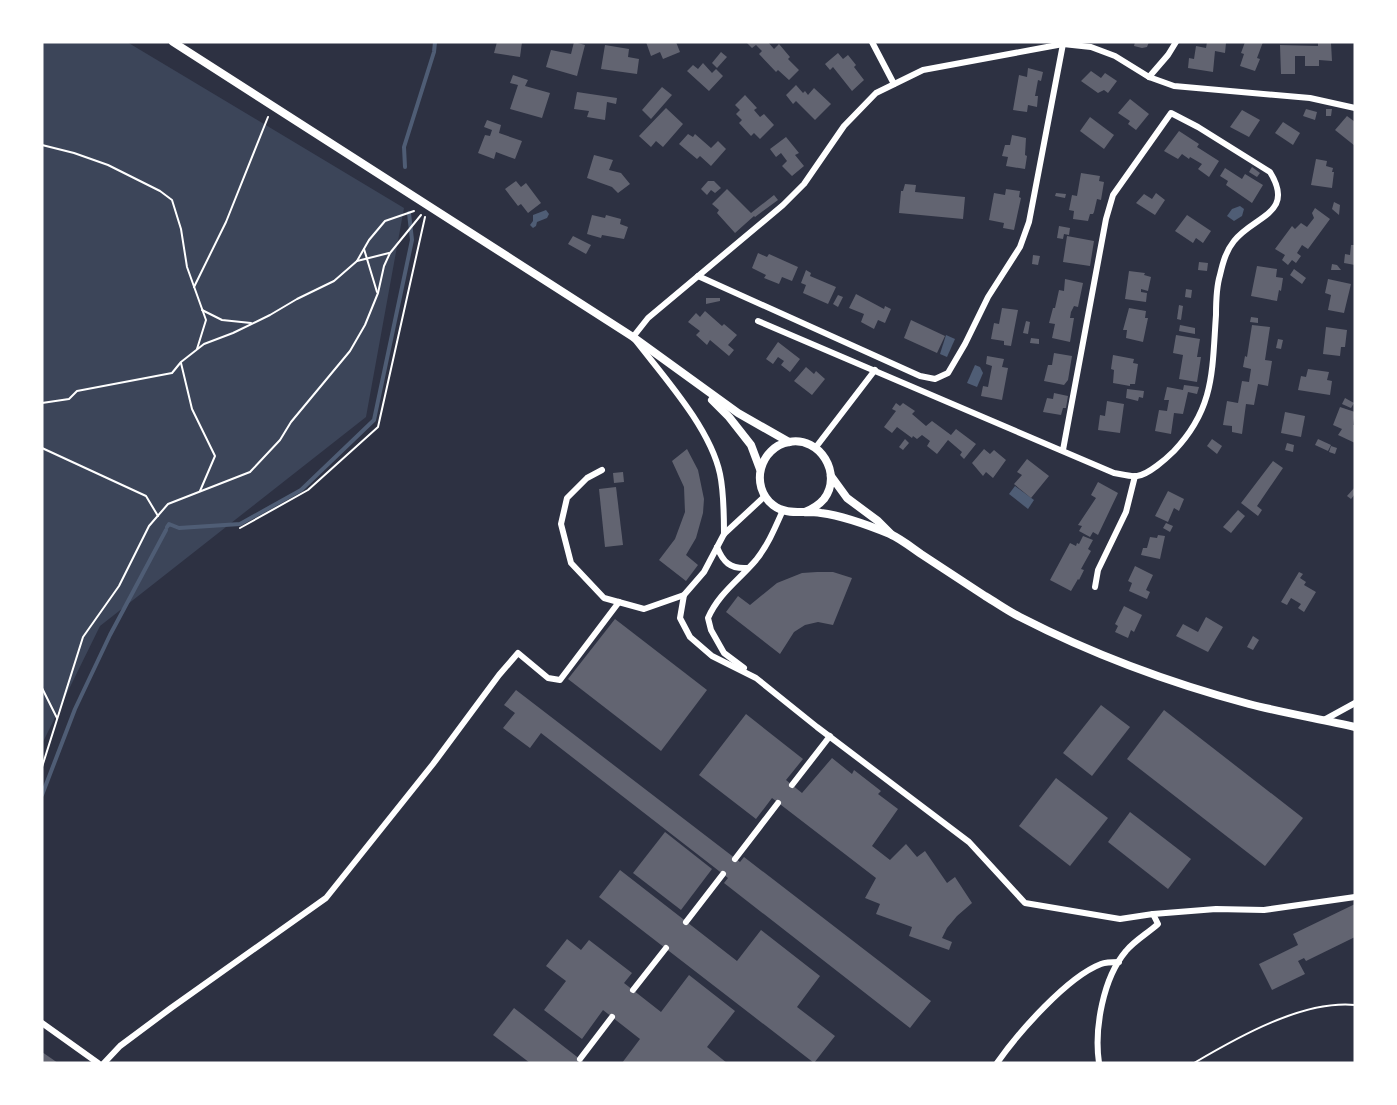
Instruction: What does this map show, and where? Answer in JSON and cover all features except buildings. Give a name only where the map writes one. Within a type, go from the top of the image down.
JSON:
[{"type":"street","points":[[173,42],[633,337],[738,413],[789,442],[807,443],[816,447],[824,455],[829,465],[830,488],[824,498],[805,512]]},
{"type":"street","points":[[872,42],[894,84]]},
{"type":"street","points":[[1101,51],[1104,42]]},
{"type":"street","points":[[1149,76],[1168,55],[1176,42]]},
{"type":"street","points":[[698,276],[920,376],[935,379],[948,373],[988,297],[1020,247],[1029,222],[1063,44]]},
{"type":"street","points":[[633,337],[648,318],[783,205],[804,184],[844,126],[876,93],[922,70],[1063,44],[1091,46],[1115,56],[1149,76],[1174,86],[1310,98],[1355,108]]},
{"type":"street","points":[[758,321],[1114,473],[1138,476],[1165,461],[1185,439],[1204,410],[1213,372],[1218,284],[1225,255],[1235,239],[1267,216],[1278,200],[1277,183],[1270,172],[1171,113],[1113,195],[1103,231],[1063,450]]},
{"type":"street","points":[[633,337],[705,436],[720,473],[724,534]]},
{"type":"street","points":[[816,447],[875,370]]},
{"type":"street","points":[[690,379],[729,417],[751,445],[760,469],[761,488],[773,505],[783,510],[819,512],[846,518],[892,535]]},
{"type":"street","points":[[760,469],[764,459],[771,451],[789,442]]},
{"type":"street","points":[[602,470],[587,478],[567,498],[561,524],[571,563],[604,598],[644,609],[684,595],[704,572],[724,534],[765,496]]},
{"type":"street","points":[[831,476],[847,498],[878,521],[892,535],[1017,616],[1105,656],[1248,704],[1355,727]]},
{"type":"street","points":[[1095,587],[1098,570],[1126,512],[1135,476]]},
{"type":"street","points":[[783,510],[771,538],[756,560],[726,590],[713,606],[708,618],[711,630],[724,653],[969,842],[1025,903],[1120,919],[1216,909],[1264,910],[1355,897]]},
{"type":"street","points":[[717,547],[729,566],[738,569],[747,568]]},
{"type":"street","points":[[684,595],[680,618],[690,637],[712,656],[756,678]]},
{"type":"street","points":[[104,1063],[120,1046],[171,1008],[326,898],[518,653],[548,678],[560,680],[619,602]]},
{"type":"street","points":[[1324,720],[1355,703]]},
{"type":"street","points":[[792,785],[830,736]]},
{"type":"street","points":[[735,859],[778,803]]},
{"type":"street","points":[[686,922],[723,874]]},
{"type":"street","points":[[1099,1063],[1100,1014],[1112,973],[1126,951],[1158,924],[1153,914]]},
{"type":"street","points":[[633,990],[666,948]]},
{"type":"street","points":[[997,1063],[1022,1030],[1077,979],[1103,963],[1119,962]]},
{"type":"street","points":[[580,1059],[612,1017]]},
{"type":"street","points":[[42,1023],[98,1063]]},
{"type":"path","points":[[194,287],[226,222],[273,105]]},
{"type":"path","points":[[42,145],[108,165],[160,191],[172,200],[181,230],[187,267],[206,320],[197,349]]},
{"type":"path","points":[[42,403],[69,399],[77,392],[172,373],[181,362],[204,344],[253,324],[334,281],[357,261],[385,220],[428,206]]},
{"type":"path","points":[[42,766],[82,637],[119,586],[149,526],[168,504],[250,472],[280,440],[291,422],[350,351],[365,325],[390,253],[428,206]]},
{"type":"path","points":[[240,528],[308,489],[378,427],[428,206]]},
{"type":"path","points":[[364,249],[378,293]]},
{"type":"path","points":[[357,261],[390,253]]},
{"type":"path","points":[[202,310],[222,320],[253,324]]},
{"type":"path","points":[[181,362],[192,409],[215,456],[200,491]]},
{"type":"path","points":[[42,448],[146,496],[158,516]]},
{"type":"path","points":[[42,688],[57,719]]},
{"type":"path","points":[[1194,1063],[1251,1032],[1311,1008],[1339,1004],[1355,1005]]},
{"type":"shaded area","points":[[42,42],[127,42],[404,208],[366,417],[100,626],[42,744]]},
{"type":"shaded area","points":[[1240,206],[1244,209],[1242,216],[1234,221],[1227,216],[1232,209]]},
{"type":"shaded area","points":[[546,210],[549,214],[547,218],[537,222],[533,228],[530,225],[533,215]]},
{"type":"shaded area","points":[[946,335],[955,339],[947,357],[940,354]]},
{"type":"shaded area","points":[[975,365],[980,367],[983,373],[977,387],[967,383]]},
{"type":"shaded area","points":[[1015,486],[1034,500],[1028,509],[1009,494]]},
{"type":"waterway","points":[[405,167],[404,147],[434,52],[435,42]]},
{"type":"waterway","points":[[167,527],[169,524],[179,528],[240,524],[301,490],[374,420],[412,240],[409,213]]},
{"type":"waterway","points":[[42,795],[75,709],[110,635],[166,530]]}]
